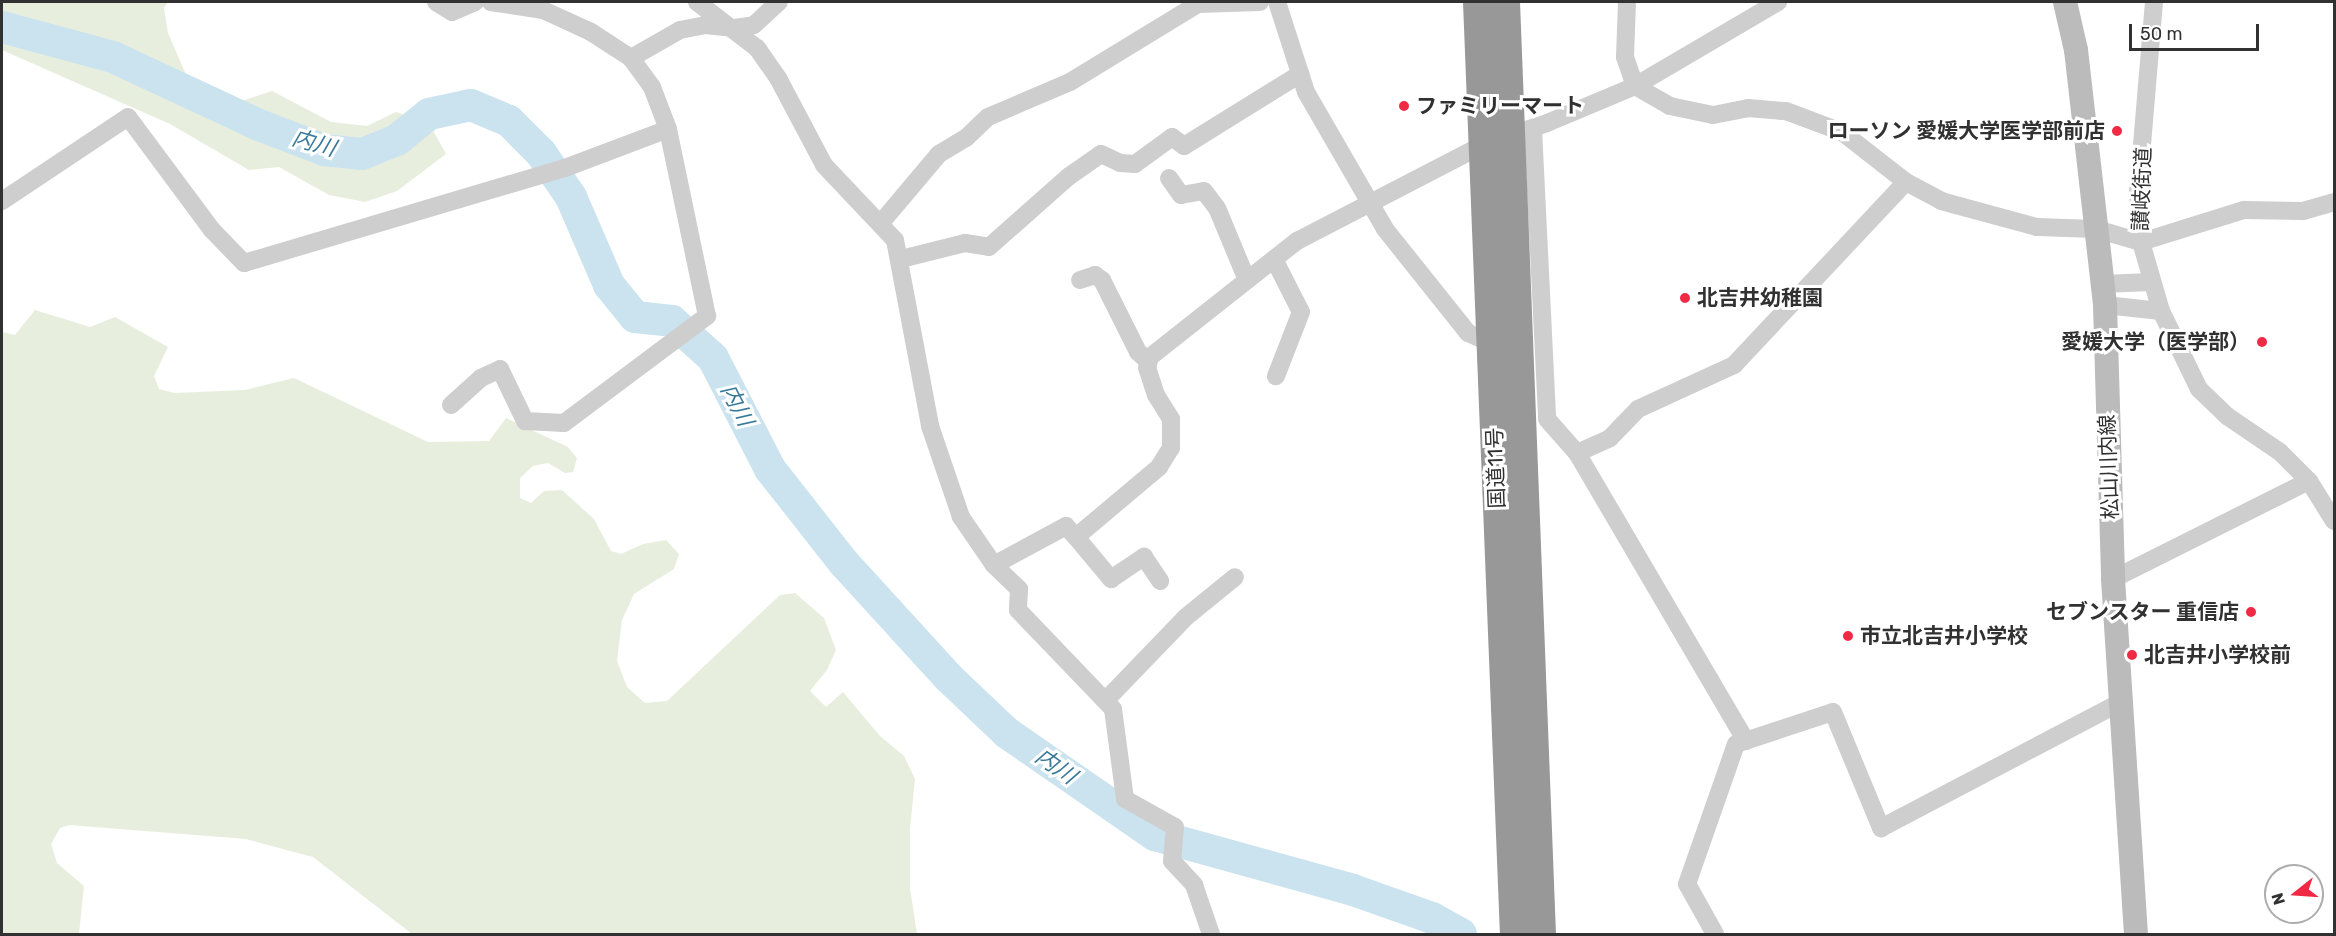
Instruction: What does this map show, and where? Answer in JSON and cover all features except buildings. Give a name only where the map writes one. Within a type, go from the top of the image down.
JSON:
[{"type":"highway","name":"国道11号","points":[[1479,2],[1509,136],[1492,344],[1516,934]]},
{"type":"highway","name":"国道11号","points":[[1504,2],[1540,934]]},
{"type":"main road","name":"松山川内線","points":[[2065,2],[2076,50],[2103,295],[2113,579],[2136,934]]},
{"type":"street","points":[[436,2],[452,12],[476,2]]},
{"type":"street","points":[[451,405],[481,378],[501,369],[525,421],[564,423],[664,345],[706,316],[668,129],[652,87],[631,58],[591,32],[543,10],[491,2]]},
{"type":"street","points":[[697,2],[735,28],[757,48],[778,78],[824,165],[895,240],[901,259],[930,426],[961,517],[994,565],[1018,589],[1018,610],[1113,709],[1125,799],[1175,827],[1172,861],[1194,885],[1212,934]]},
{"type":"street","points":[[631,58],[680,30],[705,25],[735,28],[754,24],[779,2]]},
{"type":"street","points":[[880,224],[939,154],[966,138],[987,117],[1070,81],[1197,4],[1260,2]]},
{"type":"street","points":[[1277,2],[1306,92],[1385,229],[1468,333],[1492,344]]},
{"type":"street","points":[[1628,2],[1625,57],[1635,86],[1670,106],[1713,115],[1748,108],[1786,111],[1842,132],[1906,182],[1941,201],[2037,227],[2096,229],[2140,242],[2244,210],[2303,211],[2334,202]]},
{"type":"street","points":[[1076,537],[1159,467],[1171,448],[1171,419],[1156,395],[1147,368],[1148,361],[1297,241],[1370,202],[1509,136],[1635,86],[1778,2]]},
{"type":"street","name":"讃岐街道","points":[[2154,2],[2138,193],[2140,242],[2161,311],[2199,389],[2227,416],[2280,452],[2309,481],[2334,521]]},
{"type":"street","points":[[901,259],[965,243],[989,247],[1068,177],[1101,154],[1119,163],[1135,164],[1172,136],[1184,146],[1300,74]]},
{"type":"street","points":[[2,201],[128,117],[212,230],[244,263],[565,168],[668,129]]},
{"type":"street","points":[[1509,136],[1547,419],[1577,453],[1746,741]]},
{"type":"street","points":[[1169,178],[1181,195],[1204,191],[1210,199],[1247,280]]},
{"type":"street","points":[[1577,453],[1610,438],[1638,409],[1734,365],[1906,182]]},
{"type":"street","points":[[1274,259],[1301,312],[1276,376]]},
{"type":"street","points":[[1080,280],[1095,275],[1102,280],[1138,352],[1148,361]]},
{"type":"street","points":[[2103,295],[2151,282]]},
{"type":"street","points":[[2103,295],[2161,311]]},
{"type":"street","points":[[2113,579],[2309,481]]},
{"type":"street","points":[[994,565],[1066,526],[1111,579],[1144,557],[1160,581]]},
{"type":"street","points":[[1106,700],[1186,617],[1235,577]]},
{"type":"street","points":[[1715,934],[1687,884],[1736,744],[1833,712],[1881,828],[2121,702]]},
{"type":"green space","points":[[2,2],[168,2],[164,8],[168,33],[187,77],[183,95],[190,104],[209,112],[272,91],[331,122],[367,126],[396,112],[429,123],[446,154],[397,191],[365,202],[329,195],[279,167],[249,170],[170,124],[2,50]]},
{"type":"green space","points":[[35,310],[90,327],[115,317],[168,347],[154,376],[159,389],[174,393],[245,390],[294,378],[428,442],[489,441],[506,418],[568,447],[577,458],[573,472],[565,473],[548,463],[533,466],[520,478],[520,498],[531,503],[544,491],[562,490],[594,519],[611,551],[621,554],[643,544],[666,540],[679,554],[674,569],[634,594],[622,620],[617,661],[627,687],[645,703],[667,701],[780,595],[795,593],[824,618],[836,650],[827,670],[810,691],[826,707],[843,692],[880,736],[904,756],[915,779],[910,829],[910,888],[917,934],[412,934],[313,857],[246,839],[69,825],[60,828],[51,844],[57,863],[84,886],[79,934],[2,934],[2,332],[15,335]]},
{"type":"waterway","name":"内川","points":[[2,27],[113,57],[259,125],[324,150],[362,154],[397,140],[429,114],[471,105],[509,121],[541,153],[571,197],[609,285],[635,317],[672,321],[713,358],[770,469],[844,563],[948,677],[1007,733],[1155,835],[1353,890],[1432,918],[1461,934]]},
{"type":"place","name":"ファミリーマート","points":[[1404,106]]},
{"type":"place","name":"ローソン 愛媛大学医学部前店","points":[[2117,131]]},
{"type":"place","name":"北吉井幼稚園","points":[[1685,298]]},
{"type":"place","name":"愛媛大学（医学部）","points":[[2262,342]]},
{"type":"place","name":"セブンスター 重信店","points":[[2251,612]]},
{"type":"place","name":"市立北吉井小学校","points":[[1848,636]]},
{"type":"place","name":"北吉井小学校前","points":[[2132,655]]}]
